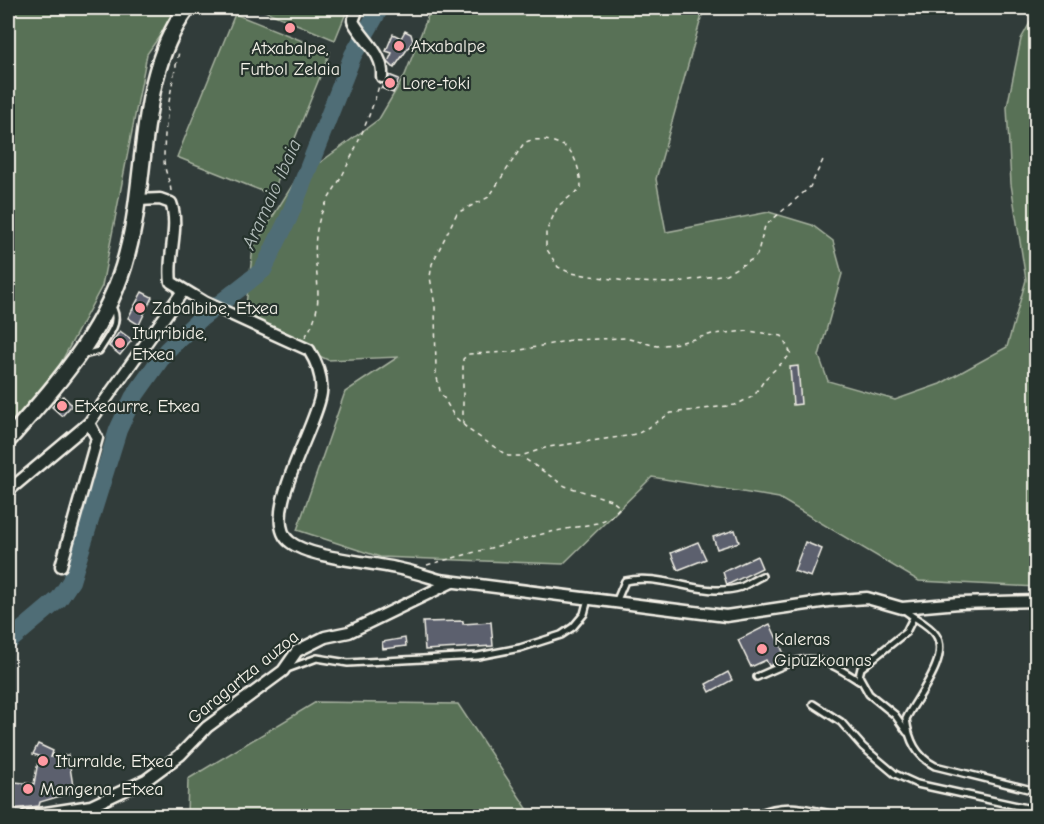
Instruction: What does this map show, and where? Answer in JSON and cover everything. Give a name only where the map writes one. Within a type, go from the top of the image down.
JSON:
[{"type":"main road","points":[[8,440],[78,357],[110,304],[128,253],[138,200],[152,92],[160,58],[167,39],[188,8]]},
{"type":"street","points":[[358,8],[353,21],[358,31],[368,39],[380,64],[382,77]]},
{"type":"street","points":[[138,200],[160,199],[171,203],[176,215],[169,269],[171,282],[204,302],[309,350],[318,365],[322,392],[304,447],[281,503],[279,526],[290,542],[319,553],[455,581],[617,600],[726,616],[828,601],[867,598],[902,608],[959,603],[1036,601]]},
{"type":"street","points":[[8,491],[89,423],[183,291]]},
{"type":"street","points":[[61,566],[97,438],[89,423]]},
{"type":"street","name":"Garagartza auzoa","points":[[26,816],[91,806],[146,780],[180,755],[207,727],[283,671],[297,651],[307,644],[349,632],[455,581]]},
{"type":"lane","points":[[617,600],[625,581],[640,578],[716,590],[741,587],[762,576]]},
{"type":"lane","points":[[283,671],[317,658],[348,663],[478,656],[520,648],[561,635],[573,627],[584,614],[589,597]]},
{"type":"lane","points":[[902,608],[935,632],[941,651],[935,669],[906,719],[908,732]]},
{"type":"lane","points":[[860,681],[861,668],[906,633],[914,618]]},
{"type":"lane","points":[[757,676],[793,660],[805,658],[823,660],[860,681],[908,732],[922,759],[935,766],[1036,791]]},
{"type":"lane","points":[[813,704],[841,723],[863,747],[903,777],[917,784],[1036,810]]},
{"type":"lane","points":[[753,816],[771,807],[806,808],[838,816]]},
{"type":"path","points":[[171,203],[171,184],[164,171],[166,116],[179,51]]},
{"type":"path","points":[[300,346],[317,319],[317,226],[326,202],[344,173],[370,116],[382,77]]},
{"type":"path","points":[[463,424],[463,359],[469,354],[511,351],[571,340],[625,338],[645,344],[668,345],[712,334],[749,331],[777,333],[786,342],[791,354],[789,359],[765,379],[754,396],[735,405],[671,413],[639,433],[548,447],[521,456],[508,456],[463,424],[447,405],[436,374],[435,306],[430,277],[432,264],[457,213],[489,197],[524,143],[541,139],[565,147],[571,152],[579,171],[581,188],[558,206],[546,232],[546,248],[550,258],[558,267],[571,273],[632,282],[673,284],[698,280],[726,274],[751,260],[758,255],[765,226],[810,187],[823,160]]},
{"type":"path","points":[[404,570],[597,523],[611,517],[620,507],[610,500],[565,486],[521,456]]},
{"type":"green space","points":[[8,8],[179,8],[147,54],[102,286],[51,381],[8,432]]},
{"type":"green space","points":[[261,8],[348,8],[335,40]]},
{"type":"green space","points":[[431,8],[704,8],[656,179],[666,232],[769,212],[812,225],[833,241],[842,274],[819,356],[828,381],[895,400],[940,384],[1007,347],[1026,280],[1011,184],[1007,107],[1021,39],[1036,12],[1036,587],[919,581],[779,498],[652,477],[563,564],[380,557],[297,530],[345,392],[398,357],[328,360],[244,321],[253,248],[295,181],[379,119],[405,75]]},
{"type":"green space","points":[[235,14],[330,52],[272,195],[177,157]]},
{"type":"green space","points":[[316,702],[458,704],[532,816],[187,816],[188,779]]},
{"type":"building","name":"Atxabalpe","points":[[405,31],[411,34],[413,41],[394,68],[388,62],[392,53],[386,51],[393,34],[401,38]]},
{"type":"building","name":"Lore-toki","points":[[389,75],[399,79],[393,93],[381,88],[388,81]]},
{"type":"building","name":"Zabalbibe, Etxea","points":[[142,292],[152,297],[139,325],[128,318]]},
{"type":"building","name":"Iturribide, Etxea","points":[[120,331],[132,340],[120,355],[109,346]]},
{"type":"building","points":[[798,366],[801,404],[793,405],[790,367]]},
{"type":"building","name":"Etxeaurre, Etxea","points":[[63,396],[72,405],[62,416],[52,407]]},
{"type":"building","points":[[735,530],[739,542],[717,549],[713,537]]},
{"type":"building","points":[[698,542],[706,559],[678,570],[671,553]]},
{"type":"building","points":[[805,542],[822,549],[811,577],[794,571]]},
{"type":"building","points":[[757,556],[762,568],[727,585],[723,572]]},
{"type":"building","points":[[463,621],[463,624],[491,622],[493,646],[425,650],[423,622]]},
{"type":"building","name":"Kaleras Gipuzkoanas","points":[[770,624],[786,658],[769,666],[766,660],[751,667],[738,640]]},
{"type":"building","points":[[405,638],[406,646],[383,649],[382,642]]},
{"type":"building","points":[[728,672],[732,680],[710,692],[706,684]]},
{"type":"building","points":[[38,744],[53,751],[51,757],[68,755],[74,792],[40,802],[39,806],[13,809],[15,782],[34,784],[39,756],[33,754]]},
{"type":"waterway","name":"Aramaio ibaia","points":[[8,642],[59,599],[71,581],[118,430],[133,398],[167,350],[200,319],[263,270],[289,217],[353,55],[380,8]]},
{"type":"place","name":"Atxabalpe, Futbol Zelaia","points":[[290,28]]},
{"type":"place","name":"Atxabalpe","points":[[399,46]]},
{"type":"place","name":"Lore-toki","points":[[390,83]]},
{"type":"place","name":"Zabalbibe, Etxea","points":[[140,308]]},
{"type":"place","name":"Iturribide, Etxea","points":[[120,343]]},
{"type":"place","name":"Etxeaurre, Etxea","points":[[62,406]]},
{"type":"place","name":"Kaleras Gipuzkoanas","points":[[762,649]]},
{"type":"place","name":"Iturralde, Etxea","points":[[43,761]]},
{"type":"place","name":"Mangena, Etxea","points":[[28,789]]}]
